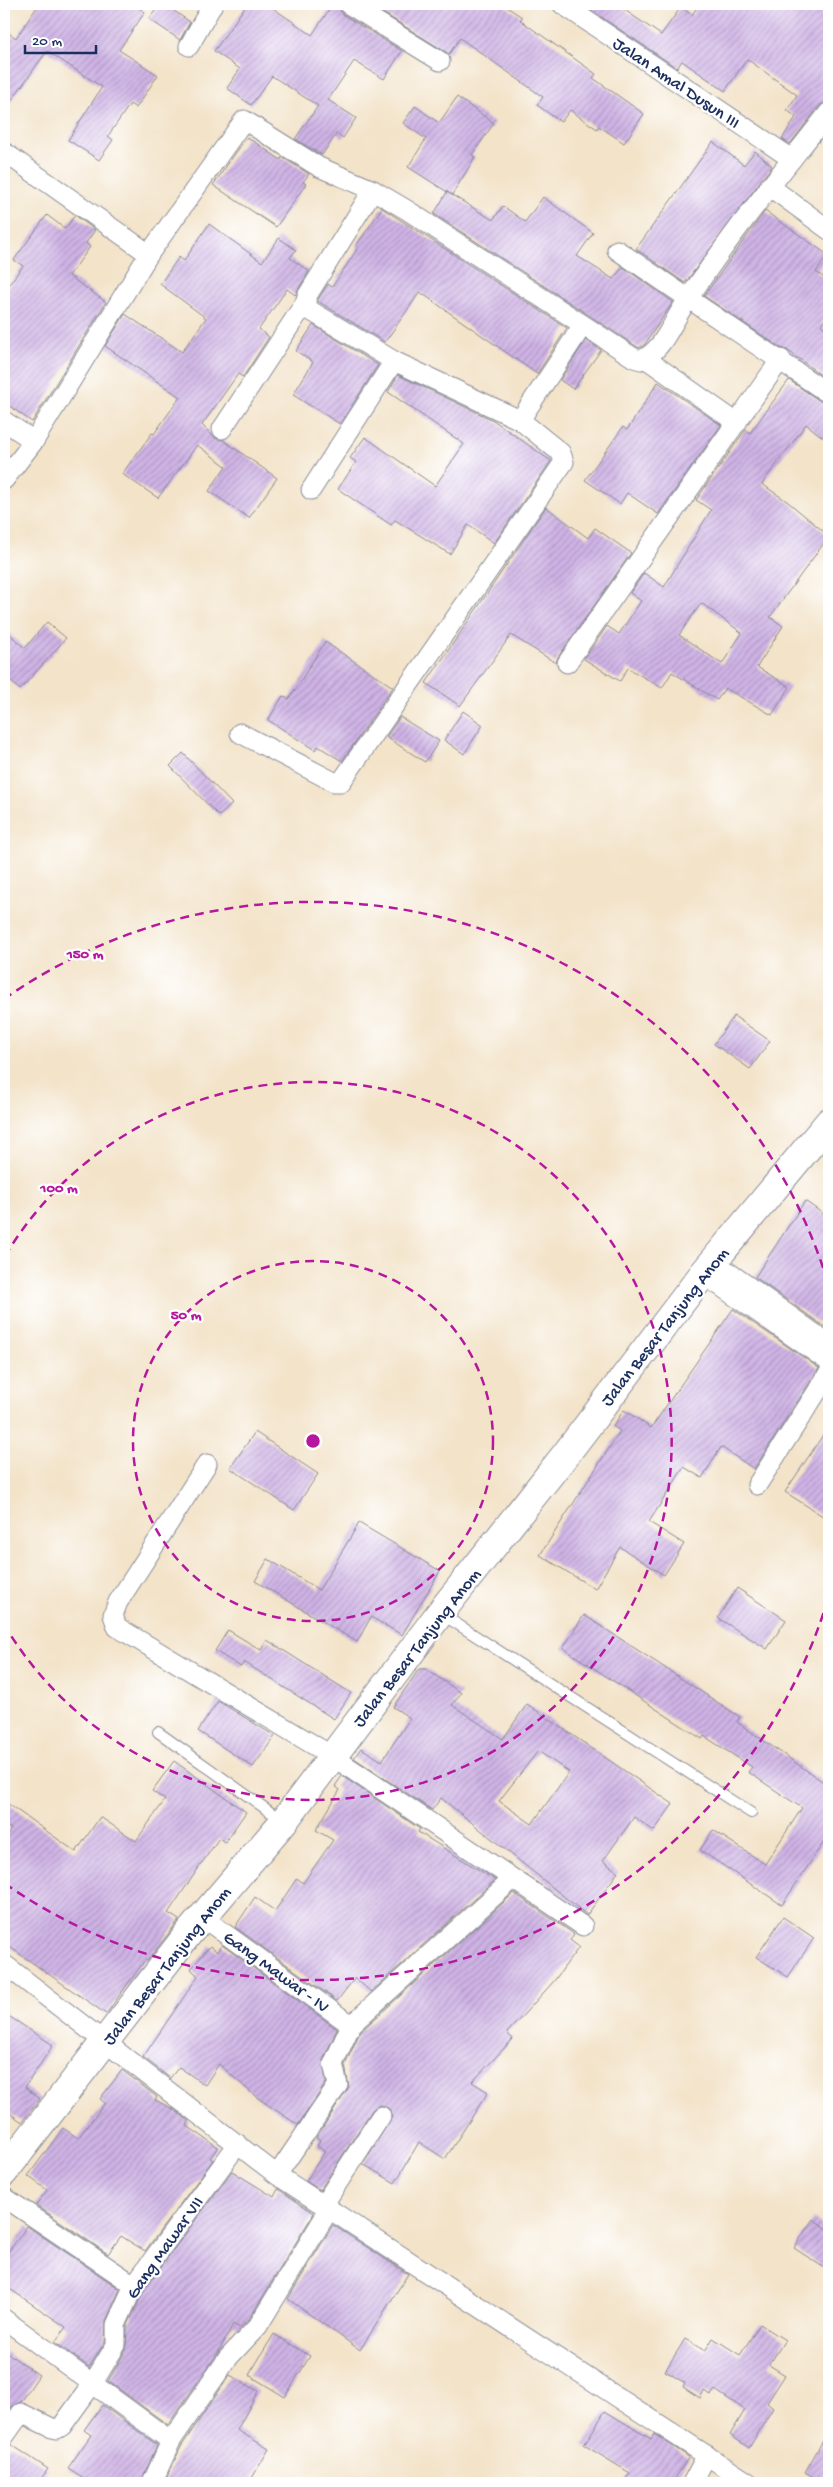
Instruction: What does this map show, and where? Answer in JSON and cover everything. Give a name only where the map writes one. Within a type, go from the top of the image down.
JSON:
[{"type":"main road","name":"Jalan Besar Tanjung Anom","points":[[4,2172],[202,1917],[284,1821],[440,1613],[560,1461],[708,1267],[829,1122]]},
{"type":"street","points":[[190,46],[214,4]]},
{"type":"street","points":[[348,4],[440,61]]},
{"type":"street","name":"Jalan Amal Dusun III","points":[[562,4],[792,159]]},
{"type":"street","points":[[4,480],[34,441],[149,254],[244,120],[319,167],[373,190],[634,358],[641,360],[656,350],[688,299],[769,186],[829,112]]},
{"type":"street","points":[[4,152],[149,254]]},
{"type":"street","points":[[769,186],[829,230]]},
{"type":"street","points":[[222,429],[305,303],[307,296],[373,190]]},
{"type":"street","points":[[617,250],[688,299],[781,359],[829,394]]},
{"type":"street","points":[[240,733],[334,782],[341,782],[564,462],[561,453],[520,420],[394,361],[311,311],[305,303]]},
{"type":"street","points":[[520,420],[583,325]]},
{"type":"street","points":[[645,358],[737,423]]},
{"type":"street","points":[[567,663],[781,359]]},
{"type":"street","points":[[311,490],[394,361]]},
{"type":"street","points":[[4,421],[34,441]]},
{"type":"street","points":[[708,1267],[829,1344]]},
{"type":"street","points":[[708,1267],[829,1362]]},
{"type":"street","points":[[758,1485],[829,1374]]},
{"type":"street","points":[[207,1464],[118,1602],[113,1615],[117,1626],[332,1756],[583,1926]]},
{"type":"street","points":[[278,2175],[338,2085],[333,2064],[351,2025],[513,1879]]},
{"type":"street","name":"Gang Mawar - IV","points":[[202,1917],[351,2025]]},
{"type":"street","points":[[4,1964],[278,2175],[750,2483]]},
{"type":"street","points":[[152,2483],[171,2441],[228,2358],[258,2326],[381,2116]]},
{"type":"street","name":"Gang Mawar VII","points":[[4,2437],[21,2413],[57,2430],[62,2426],[93,2383],[116,2345],[116,2325],[134,2285],[238,2144]]},
{"type":"street","points":[[4,2197],[134,2285]]},
{"type":"street","points":[[4,2320],[171,2441]]},
{"type":"street","points":[[692,2483],[707,2455]]},
{"type":"lane","points":[[440,1613],[751,1813]]},
{"type":"lane","points":[[158,1732],[284,1821]]},
{"type":"building","points":[[39,4],[132,4],[145,12],[119,50],[158,75],[136,108],[130,104],[108,136],[113,140],[99,160],[68,140],[102,87],[47,51],[4,111],[4,30],[16,38]]},
{"type":"building","points":[[160,4],[164,4],[190,22],[180,40],[149,19]]},
{"type":"building","points":[[247,4],[267,4],[312,35],[333,4],[337,4],[342,14],[402,51],[384,79],[354,61],[328,100],[356,118],[343,138],[337,133],[322,155],[295,139],[318,106],[272,76],[251,105],[227,88],[240,69],[214,51]]},
{"type":"building","points":[[369,4],[502,4],[522,17],[520,20],[596,74],[593,78],[644,114],[624,143],[599,126],[597,129],[570,110],[561,122],[537,105],[543,97],[460,38],[449,54]]},
{"type":"building","points":[[582,4],[616,4],[661,35],[681,7],[692,15],[699,4],[829,4],[829,101],[820,105],[790,144],[782,139],[796,117],[787,110],[797,95],[747,59],[725,91],[682,61],[677,68]]},
{"type":"building","points":[[457,97],[494,123],[472,155],[475,157],[452,195],[408,167],[426,139],[403,123],[415,106],[439,123]]},
{"type":"building","points":[[247,137],[281,160],[282,157],[309,174],[303,182],[306,184],[276,227],[213,185]]},
{"type":"building","points":[[713,142],[744,165],[755,151],[772,166],[685,283],[636,249]]},
{"type":"building","points":[[447,192],[493,220],[503,206],[525,222],[543,197],[593,233],[577,256],[613,279],[623,267],[673,302],[645,344],[639,348],[434,214]]},
{"type":"building","points":[[382,208],[567,328],[537,374],[420,292],[385,342],[317,301],[328,284],[332,287],[358,248],[356,246]]},
{"type":"building","points":[[765,211],[828,255],[816,272],[829,281],[829,313],[821,325],[829,331],[829,381],[787,350],[781,348],[704,296]]},
{"type":"building","points":[[47,215],[65,229],[75,215],[95,230],[86,243],[90,247],[69,276],[106,302],[32,422],[4,402],[4,291],[23,266],[14,260]]},
{"type":"building","points":[[209,224],[262,262],[279,238],[296,250],[290,258],[309,271],[295,295],[287,289],[259,329],[269,337],[243,377],[238,374],[202,425],[215,438],[223,440],[277,478],[249,518],[209,491],[226,466],[197,445],[158,498],[122,474],[180,397],[105,346],[125,314],[182,352],[206,318],[160,284],[179,257],[184,261]]},
{"type":"building","points":[[313,325],[378,365],[340,424],[293,395],[313,362],[296,351]]},
{"type":"building","points":[[586,340],[601,350],[573,389],[560,380]]},
{"type":"building","points":[[398,375],[493,420],[551,461],[494,543],[468,525],[450,554],[395,520],[391,525],[338,489],[356,462],[350,458],[365,437],[435,486],[464,444],[388,392]]},
{"type":"building","points":[[789,380],[829,405],[829,442],[806,424],[762,484],[788,502],[829,536],[770,617],[783,626],[757,667],[790,687],[772,715],[725,688],[717,700],[672,672],[662,688],[628,668],[620,681],[584,659],[607,626],[619,634],[641,601],[630,593],[644,573],[664,587],[711,510],[696,500],[744,432],[746,430],[750,433]],"holes":[[[701,603],[742,633],[722,664],[679,635]]]},
{"type":"building","points":[[658,382],[721,425],[658,514],[627,493],[620,504],[585,480],[623,427],[627,430]]},
{"type":"building","points":[[546,507],[588,538],[595,528],[631,553],[558,657],[556,663],[511,635],[460,706],[426,683]]},
{"type":"building","points":[[47,622],[66,638],[20,690],[4,675],[4,629],[25,648]]},
{"type":"building","points":[[325,642],[393,687],[342,761],[318,746],[315,750],[268,720],[283,696],[289,699]]},
{"type":"building","points":[[463,711],[483,725],[464,754],[444,740]]},
{"type":"building","points":[[400,717],[439,741],[425,762],[386,737]]},
{"type":"building","points":[[183,753],[232,804],[219,816],[170,766]]},
{"type":"building","points":[[734,1016],[770,1041],[750,1069],[714,1044]]},
{"type":"building","points":[[805,1201],[829,1218],[829,1330],[755,1277]]},
{"type":"building","points":[[733,1309],[819,1368],[754,1469],[721,1447],[702,1478],[684,1467],[649,1522],[684,1544],[664,1575],[620,1547],[595,1589],[540,1555],[620,1431],[613,1426],[624,1410],[651,1428]]},
{"type":"building","points":[[829,1426],[829,1520],[785,1492]]},
{"type":"building","points":[[255,1432],[318,1474],[294,1510],[230,1468]]},
{"type":"building","points":[[359,1523],[440,1571],[402,1635],[371,1617],[357,1642],[255,1581],[268,1559],[319,1590]]},
{"type":"building","points":[[737,1588],[786,1620],[767,1649],[718,1618]]},
{"type":"building","points":[[584,1615],[740,1717],[737,1722],[829,1786],[829,1834],[782,1905],[700,1850],[713,1830],[765,1864],[802,1808],[748,1772],[752,1767],[704,1736],[702,1739],[563,1648]]},
{"type":"building","points":[[228,1630],[261,1650],[267,1640],[351,1693],[334,1719],[244,1662],[241,1667],[215,1651]]},
{"type":"building","points":[[419,1669],[426,1669],[461,1693],[452,1705],[503,1739],[527,1704],[673,1804],[654,1831],[634,1817],[603,1861],[618,1872],[587,1915],[441,1798],[432,1810],[354,1758],[361,1748],[382,1761],[410,1718],[393,1707]],"holes":[[[538,1751],[569,1772],[532,1824],[499,1801]]]},
{"type":"building","points":[[218,1701],[275,1736],[253,1767],[198,1731]]},
{"type":"building","points":[[174,1761],[246,1812],[225,1842],[219,1838],[168,1913],[179,1920],[147,1961],[145,1960],[106,2014],[4,1943],[4,1840],[11,1829],[4,1824],[4,1801],[76,1852],[100,1817],[136,1841],[165,1800],[152,1791]]},
{"type":"building","points":[[342,1776],[420,1829],[418,1832],[495,1880],[371,1992],[355,1978],[337,2001],[235,1927],[255,1897],[275,1911],[297,1878],[303,1883],[333,1840],[316,1830],[340,1790],[335,1786]]},
{"type":"building","points":[[514,1893],[574,1934],[570,1940],[579,1947],[554,1981],[507,2033],[513,2039],[472,2082],[488,2092],[445,2159],[419,2142],[395,2183],[363,2164],[392,2117],[391,2110],[381,2105],[372,2110],[320,2190],[306,2181],[325,2151],[317,2146],[320,2140],[316,2138],[349,2087],[345,2065],[360,2032]]},
{"type":"building","points":[[783,1917],[814,1938],[788,1977],[756,1957]]},
{"type":"building","points":[[222,1945],[337,2029],[323,2060],[326,2083],[298,2125],[255,2096],[219,2064],[205,2085],[179,2067],[170,2078],[143,2057],[198,1976],[191,1969],[210,1946],[217,1952]]},
{"type":"building","points":[[4,2013],[53,2045],[25,2087],[40,2099],[22,2122],[4,2109]]},
{"type":"building","points":[[122,2070],[157,2097],[155,2100],[173,2109],[189,2121],[187,2126],[218,2147],[210,2158],[213,2160],[145,2251],[121,2236],[108,2254],[36,2205],[47,2190],[28,2176],[63,2128],[78,2138],[105,2103],[100,2099]]},
{"type":"building","points":[[232,2171],[274,2197],[278,2189],[314,2213],[249,2319],[240,2328],[233,2324],[219,2351],[168,2425],[108,2381],[126,2350],[127,2327],[145,2288]]},
{"type":"building","points":[[813,2219],[829,2230],[829,2271],[794,2248]]},
{"type":"building","points":[[333,2225],[408,2274],[360,2350],[288,2299]]},
{"type":"building","points":[[27,2226],[120,2289],[106,2321],[105,2342],[89,2367],[55,2342],[66,2327],[4,2285],[4,2258]]},
{"type":"building","points":[[760,2324],[785,2340],[769,2365],[785,2375],[767,2403],[773,2408],[749,2448],[730,2435],[745,2410],[715,2390],[711,2395],[704,2391],[700,2398],[683,2387],[685,2383],[665,2371],[685,2339],[705,2351],[713,2338],[740,2355]]},
{"type":"building","points":[[274,2334],[310,2356],[285,2397],[249,2375]]},
{"type":"building","points":[[4,2351],[39,2375],[21,2402],[12,2406],[4,2418]]},
{"type":"building","points":[[230,2375],[258,2391],[237,2430],[269,2449],[249,2483],[164,2483],[181,2447]]},
{"type":"building","points":[[102,2405],[157,2445],[141,2483],[92,2483],[68,2468],[91,2435],[84,2430]]},
{"type":"building","points":[[605,2411],[651,2439],[654,2434],[689,2457],[672,2483],[623,2483],[630,2473],[584,2445]]},
{"type":"building","points":[[829,2430],[829,2483],[823,2483],[805,2472]]},
{"type":"building","points":[[12,2445],[48,2469],[38,2483],[20,2483],[4,2472],[4,2448]]}]
